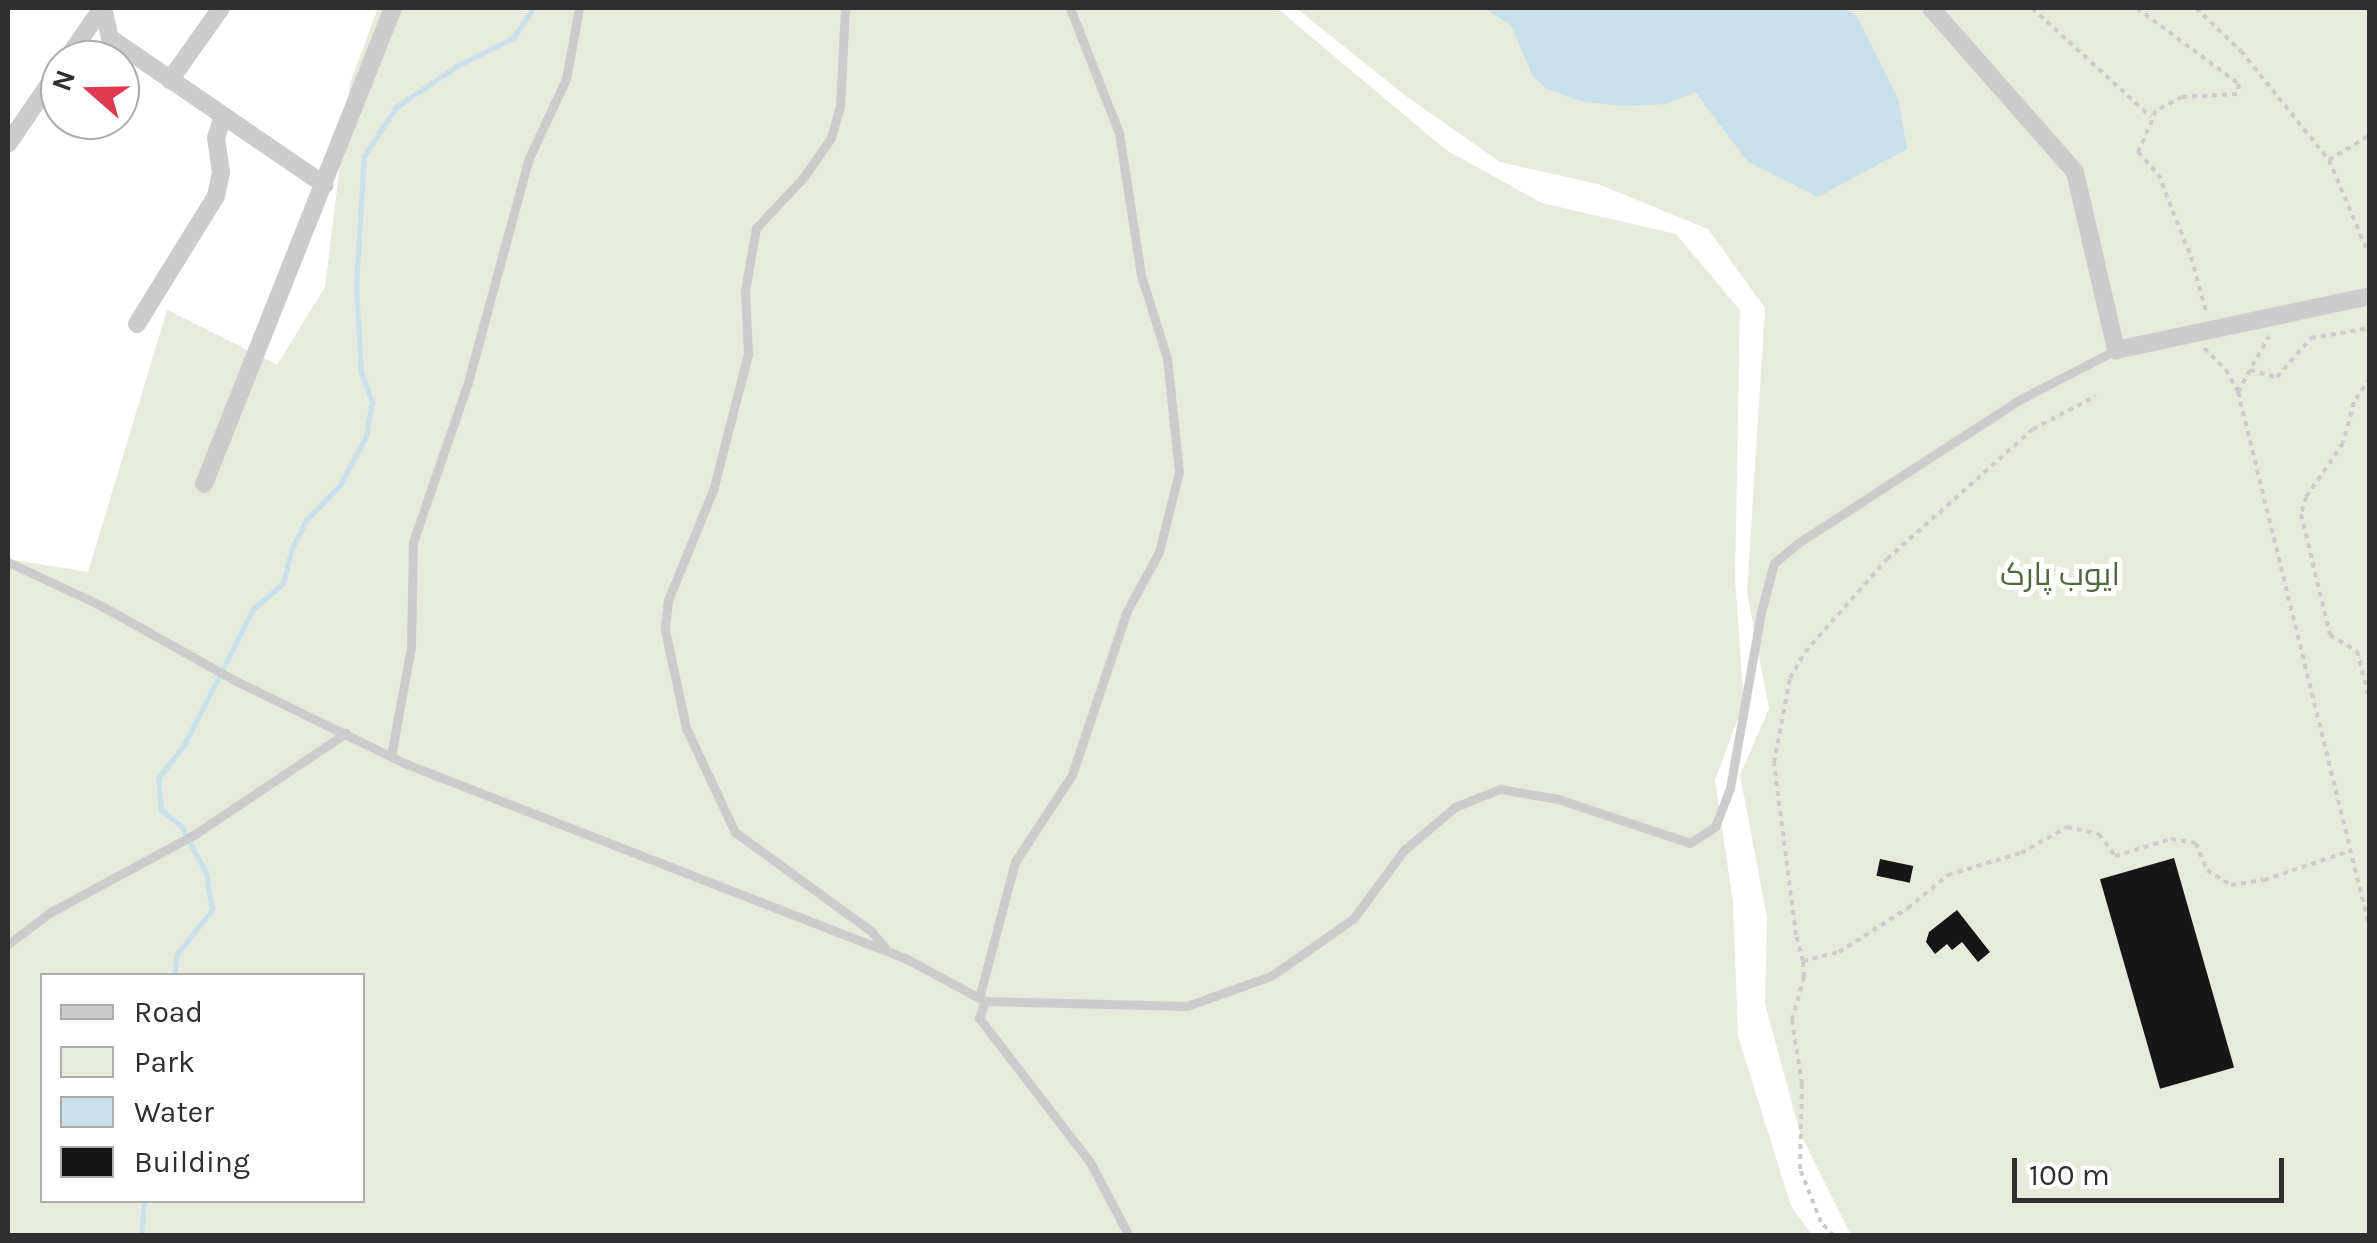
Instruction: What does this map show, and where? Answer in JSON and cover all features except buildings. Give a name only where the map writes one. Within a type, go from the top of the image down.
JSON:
[{"type":"street","points":[[80,40],[102,8]]},
{"type":"street","points":[[102,8],[110,38],[325,185]]},
{"type":"street","points":[[170,80],[221,8]]},
{"type":"street","points":[[204,484],[393,8]]},
{"type":"street","points":[[1932,8],[2075,172],[2116,350],[2370,296]]},
{"type":"street","points":[[8,144],[40,97]]},
{"type":"street","points":[[137,324],[216,196],[221,172],[216,138],[223,116]]},
{"type":"lane","points":[[391,756],[411,648],[413,542],[468,382],[529,158],[566,80],[579,8]]},
{"type":"lane","points":[[845,8],[840,106],[831,138],[804,178],[756,228],[745,292],[748,354],[713,490],[668,600],[666,630],[686,728],[735,832],[871,931],[888,952]]},
{"type":"lane","points":[[1070,8],[1119,133],[1141,276],[1167,358],[1180,472],[1159,552],[1127,611],[1072,774],[1016,862],[980,1018],[1090,1162],[1129,1236]]},
{"type":"lane","points":[[8,562],[100,605],[236,681],[391,756],[888,952],[982,999],[1187,1006],[1272,976],[1353,919],[1404,850],[1455,807],[1500,789],[1558,799],[1690,842],[1715,827],[1730,788],[1761,612],[1774,564],[1798,542],[2019,400],[2116,350]]},
{"type":"lane","points":[[8,944],[51,912],[195,834],[346,733]]},
{"type":"path","points":[[2032,8],[2151,117]]},
{"type":"path","points":[[2136,8],[2236,81],[2240,90],[2232,95],[2182,97],[2151,117],[2138,156],[2150,160],[2176,217],[2211,332]]},
{"type":"path","points":[[2196,8],[2241,50],[2329,160],[2370,257]]},
{"type":"path","points":[[2329,160],[2370,135]]},
{"type":"path","points":[[2238,392],[2270,333],[2289,314]]},
{"type":"path","points":[[2250,370],[2277,376],[2311,338],[2370,328]]},
{"type":"path","points":[[2191,337],[2214,356],[2238,392],[2370,930]]},
{"type":"path","points":[[2370,378],[2354,402],[2343,444],[2306,498],[2301,514],[2330,634],[2357,651],[2370,702]]},
{"type":"path","points":[[1834,1236],[1821,1222],[1800,1169],[1802,1084],[1792,1020],[1804,978],[1803,961],[1790,898],[1774,764],[1790,678],[1805,652],[1887,559],[2033,429],[2096,396]]},
{"type":"path","points":[[1803,961],[1839,952],[1908,908],[1948,875],[2021,854],[2066,827],[2099,834],[2114,856],[2170,839],[2196,842],[2208,870],[2231,885],[2264,880],[2349,850]]},
{"type":"green space","points":[[378,8],[1277,8],[1446,150],[1542,203],[1676,234],[1740,310],[1735,580],[1744,702],[1715,780],[1733,902],[1738,1036],[1791,1206],[1812,1235],[8,1235],[8,559],[88,572],[167,310],[277,365],[325,287],[350,83]]},
{"type":"green space","name":"ایوب پارک","points":[[1296,8],[2369,8],[2369,1235],[1851,1235],[1800,1133],[1765,1004],[1767,917],[1740,775],[1769,709],[1747,593],[1765,308],[1708,229],[1598,184],[1500,162],[1406,96]]},
{"type":"water","points":[[1483,8],[1843,8],[1857,16],[1898,98],[1907,149],[1818,197],[1747,161],[1695,92],[1667,104],[1620,106],[1580,101],[1547,89],[1533,77],[1511,25]]},
{"type":"waterway","points":[[174,973],[177,954],[212,910],[206,873],[181,826],[161,810],[158,778],[184,745],[253,609],[283,583],[292,548],[307,519],[340,485],[366,436],[372,402],[361,372],[356,286],[364,156],[396,107],[457,66],[513,38],[533,8]]},
{"type":"waterway","points":[[141,1236],[144,1203]]}]
